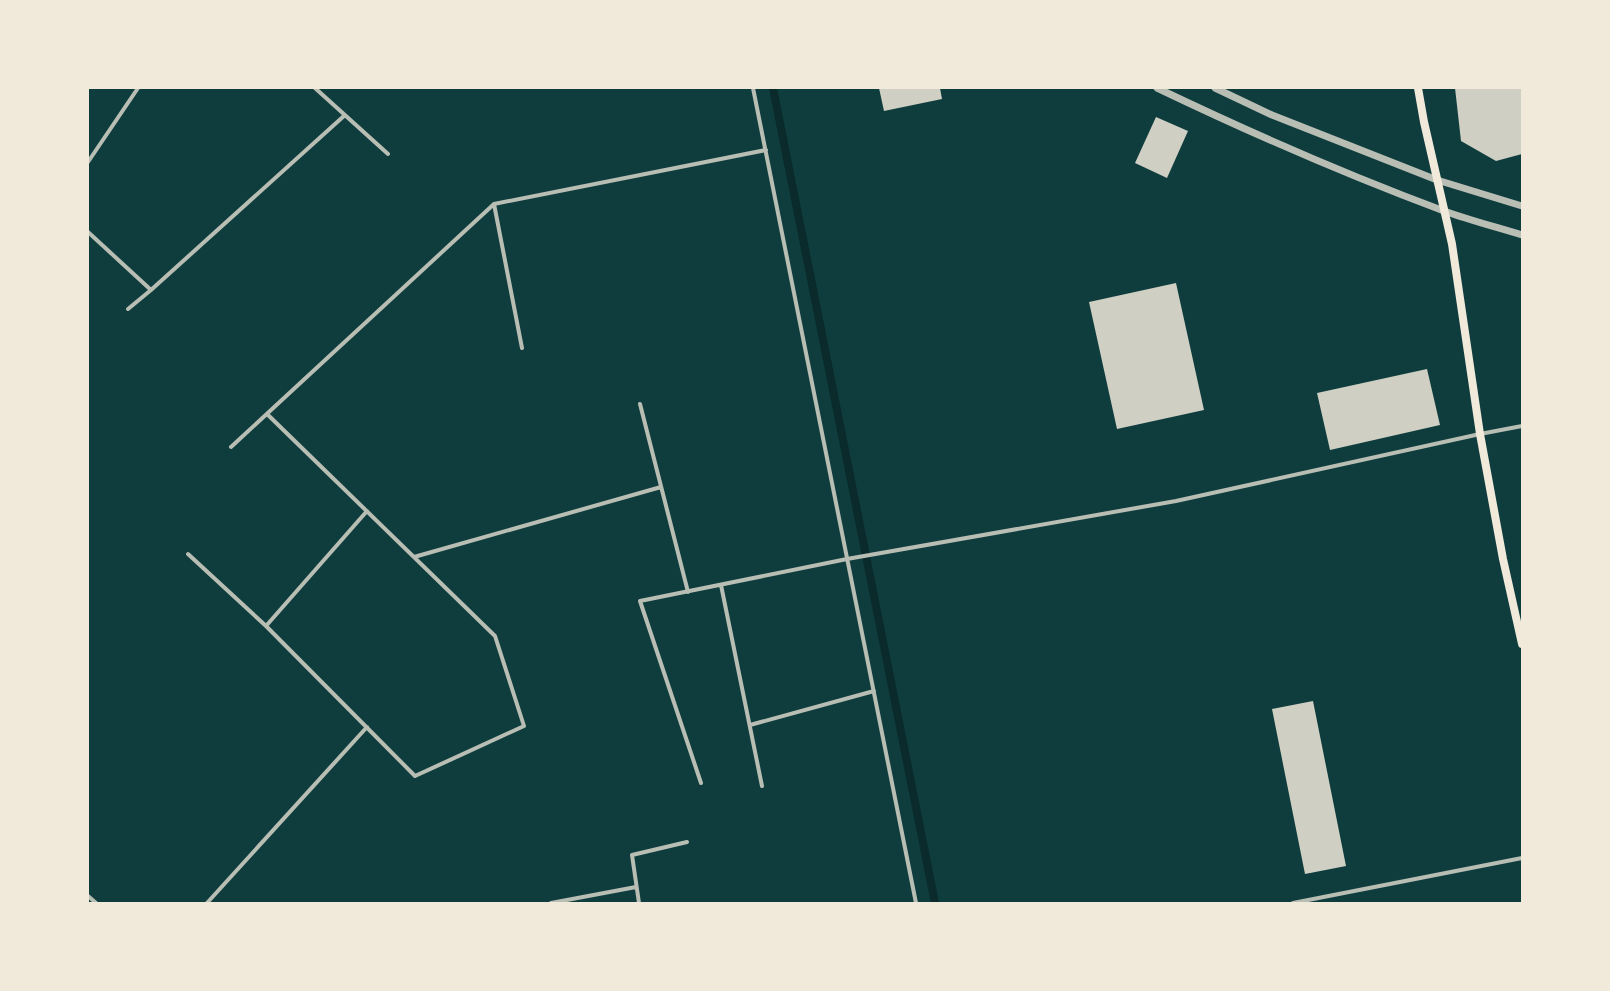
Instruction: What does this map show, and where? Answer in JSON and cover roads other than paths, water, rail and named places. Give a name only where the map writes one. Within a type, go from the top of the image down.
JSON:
[{"type":"main road","points":[[1418,88],[1452,244],[1480,434],[1503,558],[1522,644]]},
{"type":"street","points":[[88,162],[138,88]]},
{"type":"street","points":[[315,88],[388,154]]},
{"type":"street","points":[[753,88],[916,903]]},
{"type":"street","points":[[1157,88],[1231,123],[1346,172],[1445,211],[1522,235]]},
{"type":"street","points":[[1215,88],[1272,115],[1438,180],[1522,206]]},
{"type":"street","points":[[128,309],[345,115]]},
{"type":"street","points":[[231,447],[494,204],[766,150]]},
{"type":"street","points":[[494,204],[522,348]]},
{"type":"street","points":[[88,232],[151,290]]},
{"type":"street","points":[[640,404],[688,592]]},
{"type":"street","points":[[188,554],[266,626],[415,776],[524,726],[495,636],[267,414]]},
{"type":"street","points":[[701,783],[640,601],[847,559],[1176,501],[1522,426]]},
{"type":"street","points":[[414,557],[661,487]]},
{"type":"street","points":[[266,626],[367,511]]},
{"type":"street","points":[[721,585],[762,786]]},
{"type":"street","points":[[750,725],[874,691]]},
{"type":"street","points":[[207,903],[367,727]]},
{"type":"street","points":[[639,903],[632,855],[687,842]]},
{"type":"street","points":[[1293,903],[1522,858]]},
{"type":"street","points":[[551,903],[636,887]]},
{"type":"street","points":[[88,896],[96,903]]},
{"type":"waterway","points":[[773,88],[935,903]]}]
